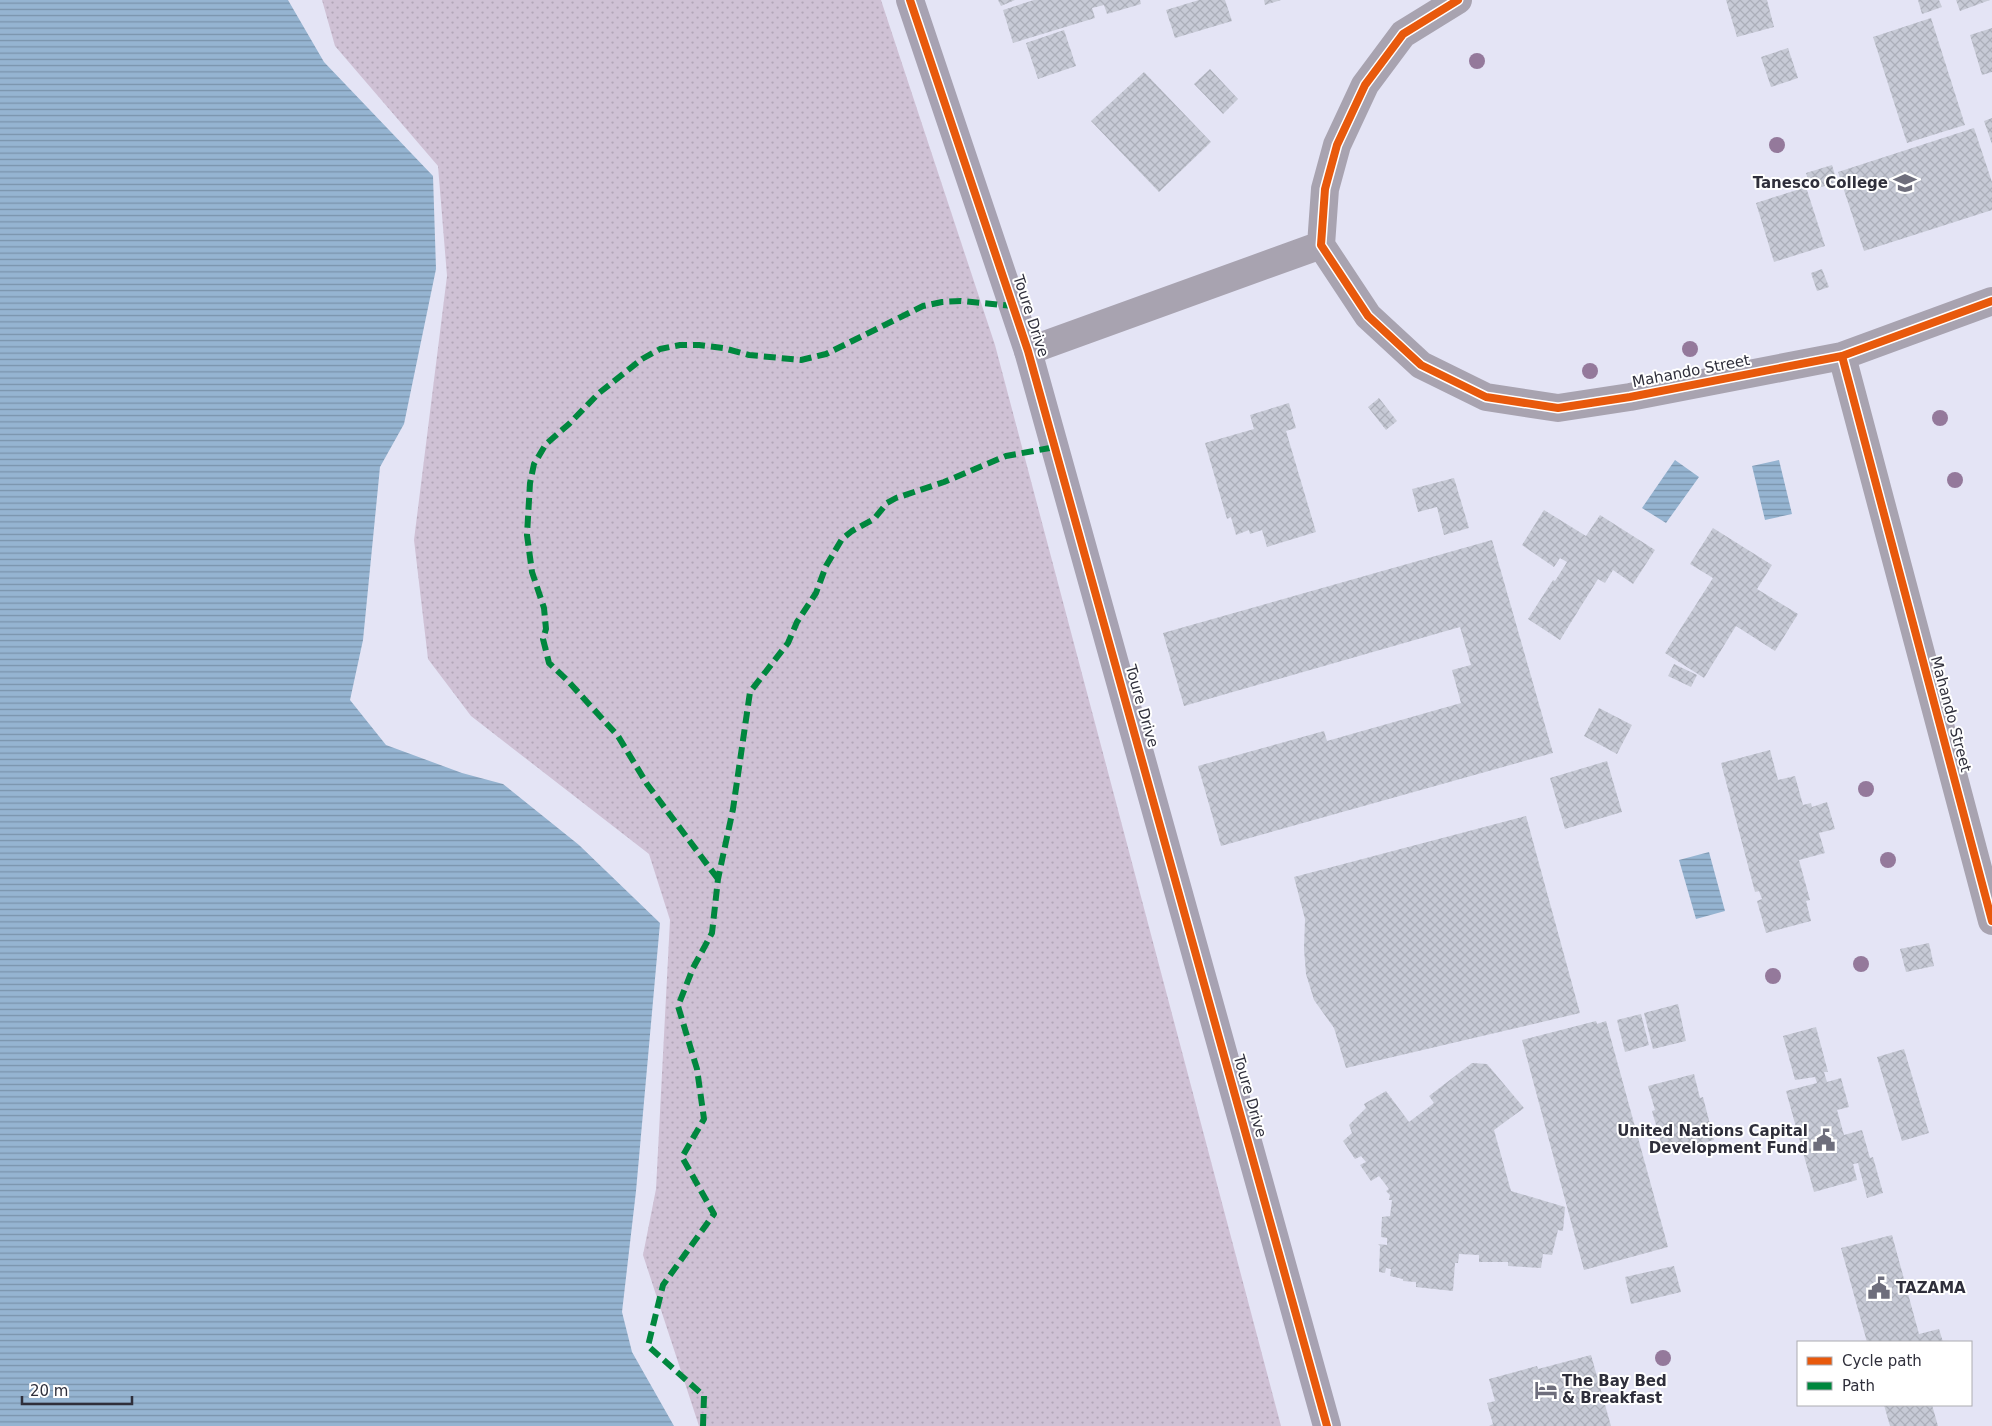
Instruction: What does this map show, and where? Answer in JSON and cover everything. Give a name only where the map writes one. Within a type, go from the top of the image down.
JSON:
[{"type":"street","name":"Toure Drive","points":[[910,0],[1028,351],[1327,1426]]},
{"type":"street","points":[[1028,351],[1320,245],[1325,189],[1337,145],[1365,85],[1403,34],[1458,0]]},
{"type":"street","name":"Mahando Street","points":[[1320,245],[1368,316],[1421,365],[1486,397],[1558,408],[1630,397],[1842,356],[1992,921]]},
{"type":"street","points":[[1842,356],[1992,301]]},
{"type":"shaded area","points":[[322,0],[881,0],[995,345],[1281,1426],[699,1426],[643,1255],[656,1189],[670,920],[649,854],[471,716],[428,659],[414,540],[447,276],[438,166],[335,46]]},
{"type":"water","points":[[0,0],[288,0],[324,62],[433,176],[436,269],[404,424],[380,467],[363,640],[350,700],[386,745],[462,773],[503,784],[579,845],[660,923],[636,1191],[622,1312],[632,1352],[674,1426],[0,1426]]},
{"type":"water","points":[[1675,460],[1699,477],[1666,523],[1642,508]]},
{"type":"water","points":[[1779,460],[1792,514],[1765,520],[1752,466]]},
{"type":"water","points":[[1709,852],[1725,911],[1696,919],[1679,860]]},
{"type":"building","points":[[998,0],[1015,0],[1001,6]]},
{"type":"building","points":[[1034,0],[1140,0],[1141,4],[1107,14],[1104,5],[1092,8],[1095,18],[1013,43],[1003,10]]},
{"type":"building","points":[[1199,0],[1225,0],[1232,21],[1175,38],[1166,10]]},
{"type":"building","points":[[1264,0],[1281,0],[1265,5]]},
{"type":"building","points":[[1726,0],[1767,0],[1774,27],[1737,37]]},
{"type":"building","points":[[1918,0],[1939,0],[1942,7],[1922,14]]},
{"type":"building","points":[[1956,0],[1990,0],[1960,11]]},
{"type":"building","points":[[1931,18],[1965,125],[1907,143],[1873,37]]},
{"type":"building","points":[[1992,28],[1992,72],[1982,75],[1970,35]]},
{"type":"building","points":[[1064,30],[1076,66],[1038,79],[1026,43]]},
{"type":"building","points":[[1788,48],[1798,78],[1771,87],[1761,57]]},
{"type":"building","points":[[1210,69],[1238,99],[1223,114],[1194,84]]},
{"type":"building","points":[[1144,72],[1211,142],[1159,192],[1091,121]]},
{"type":"building","points":[[1992,118],[1992,144],[1984,121]]},
{"type":"building","points":[[1974,128],[1992,182],[1992,210],[1864,251],[1838,172]]},
{"type":"building","points":[[1832,165],[1837,182],[1812,190],[1806,173]]},
{"type":"building","points":[[1806,187],[1825,246],[1774,262],[1756,203]]},
{"type":"building","points":[[1822,269],[1829,287],[1817,291],[1811,273]]},
{"type":"building","points":[[1379,398],[1397,421],[1386,430],[1368,407]]},
{"type":"building","points":[[1289,403],[1296,428],[1286,431],[1316,532],[1267,547],[1262,530],[1250,534],[1249,530],[1236,535],[1231,517],[1227,519],[1205,443],[1254,429],[1250,415]]},
{"type":"building","points":[[1454,478],[1469,528],[1444,535],[1437,507],[1418,512],[1412,489]]},
{"type":"building","points":[[1544,510],[1586,536],[1600,515],[1655,550],[1633,584],[1613,570],[1605,583],[1598,579],[1560,640],[1528,619],[1567,562],[1560,558],[1554,567],[1522,545]]},
{"type":"building","points":[[1713,528],[1772,565],[1757,589],[1798,614],[1775,651],[1736,626],[1704,678],[1665,653],[1713,578],[1690,564]]},
{"type":"building","points":[[1492,540],[1553,753],[1221,846],[1198,766],[1324,731],[1327,741],[1461,703],[1452,670],[1471,665],[1460,627],[1184,706],[1163,633]]},
{"type":"building","points":[[1674,664],[1697,675],[1691,687],[1668,676]]},
{"type":"building","points":[[1599,708],[1632,725],[1617,754],[1584,736]]},
{"type":"building","points":[[1770,750],[1778,780],[1795,776],[1803,805],[1811,803],[1812,807],[1827,802],[1835,829],[1819,833],[1825,853],[1799,860],[1810,900],[1806,901],[1811,921],[1766,933],[1757,901],[1762,899],[1759,891],[1755,892],[1721,763]]},
{"type":"building","points":[[1607,761],[1622,812],[1565,829],[1550,778]]},
{"type":"building","points":[[1526,816],[1580,1013],[1346,1068],[1334,1028],[1314,1000],[1306,974],[1304,949],[1305,919],[1294,877]]},
{"type":"building","points":[[1929,943],[1934,966],[1906,972],[1900,949]]},
{"type":"building","points":[[1678,1004],[1686,1041],[1653,1049],[1644,1013]]},
{"type":"building","points":[[1641,1014],[1649,1045],[1625,1052],[1617,1020]]},
{"type":"building","points":[[1596,1021],[1597,1024],[1606,1021],[1668,1247],[1584,1270],[1522,1040]]},
{"type":"building","points":[[1816,1027],[1828,1072],[1824,1072],[1827,1082],[1841,1078],[1849,1107],[1837,1110],[1844,1135],[1862,1130],[1870,1158],[1873,1157],[1883,1193],[1867,1198],[1858,1163],[1853,1164],[1857,1180],[1814,1192],[1786,1091],[1817,1083],[1815,1077],[1795,1080],[1783,1036]]},
{"type":"building","points":[[1904,1049],[1929,1133],[1902,1141],[1877,1057]]},
{"type":"building","points":[[1472,1063],[1487,1064],[1524,1108],[1494,1130],[1511,1191],[1565,1207],[1563,1231],[1558,1230],[1552,1255],[1543,1254],[1541,1268],[1508,1266],[1508,1262],[1479,1262],[1479,1255],[1459,1254],[1458,1263],[1455,1263],[1453,1291],[1416,1287],[1416,1282],[1403,1281],[1403,1279],[1390,1276],[1391,1269],[1386,1268],[1385,1273],[1379,1272],[1380,1246],[1378,1244],[1387,1245],[1387,1238],[1381,1237],[1382,1217],[1390,1216],[1392,1200],[1389,1200],[1390,1195],[1386,1191],[1389,1189],[1379,1176],[1371,1181],[1360,1165],[1366,1162],[1361,1156],[1355,1159],[1343,1141],[1352,1133],[1349,1125],[1366,1108],[1364,1104],[1386,1091],[1409,1122],[1434,1103],[1429,1096]]},
{"type":"building","points":[[1694,1074],[1700,1098],[1703,1097],[1714,1140],[1664,1153],[1652,1111],[1655,1110],[1648,1086]]},
{"type":"building","name":"TAZAMA","points":[[1892,1235],[1919,1334],[1939,1329],[1943,1341],[1867,1341],[1841,1248]]},
{"type":"building","points":[[1674,1266],[1681,1292],[1631,1304],[1625,1277]]},
{"type":"building","name":"The Bay Bed & Breakfast","points":[[1591,1355],[1611,1426],[1489,1426],[1493,1424],[1487,1403],[1495,1401],[1489,1379],[1537,1366],[1538,1369]]},
{"type":"building","points":[[1884,1406],[1932,1406],[1938,1426],[1890,1426]]},
{"type":"marked path","points":[[718,879],[647,784],[618,736],[549,663],[543,639],[546,629],[544,608],[532,572],[527,535],[530,483],[534,464],[546,444],[569,424],[599,393],[642,359],[660,349],[680,345],[699,345],[723,348],[749,355],[801,360],[826,354],[923,306],[961,301],[1013,306]]},
{"type":"marked path","points":[[703,1426],[704,1396],[648,1346],[663,1285],[714,1214],[682,1157],[704,1119],[697,1069],[678,1006],[693,968],[712,933],[718,879],[733,809],[750,692],[788,643],[797,622],[816,593],[826,566],[842,539],[874,519],[887,503],[896,498],[944,482],[1006,456],[1055,447]]},
{"type":"cycle path","points":[[910,0],[1028,351],[1327,1426]]},
{"type":"cycle path","points":[[1458,0],[1403,34],[1365,85],[1337,145],[1325,189],[1321,245],[1368,316],[1421,365],[1486,397],[1558,408],[1630,397],[1842,356],[1992,301]]},
{"type":"cycle path","points":[[1842,356],[1992,921]]},
{"type":"place","name":"Tanesco College","points":[[1905,183]]},
{"type":"place","name":"United Nations Capital Development Fund","points":[[1824,1140]]},
{"type":"place","name":"TAZAMA","points":[[1879,1288]]},
{"type":"place","name":"The Bay Bed & Breakfast","points":[[1546,1390]]}]
